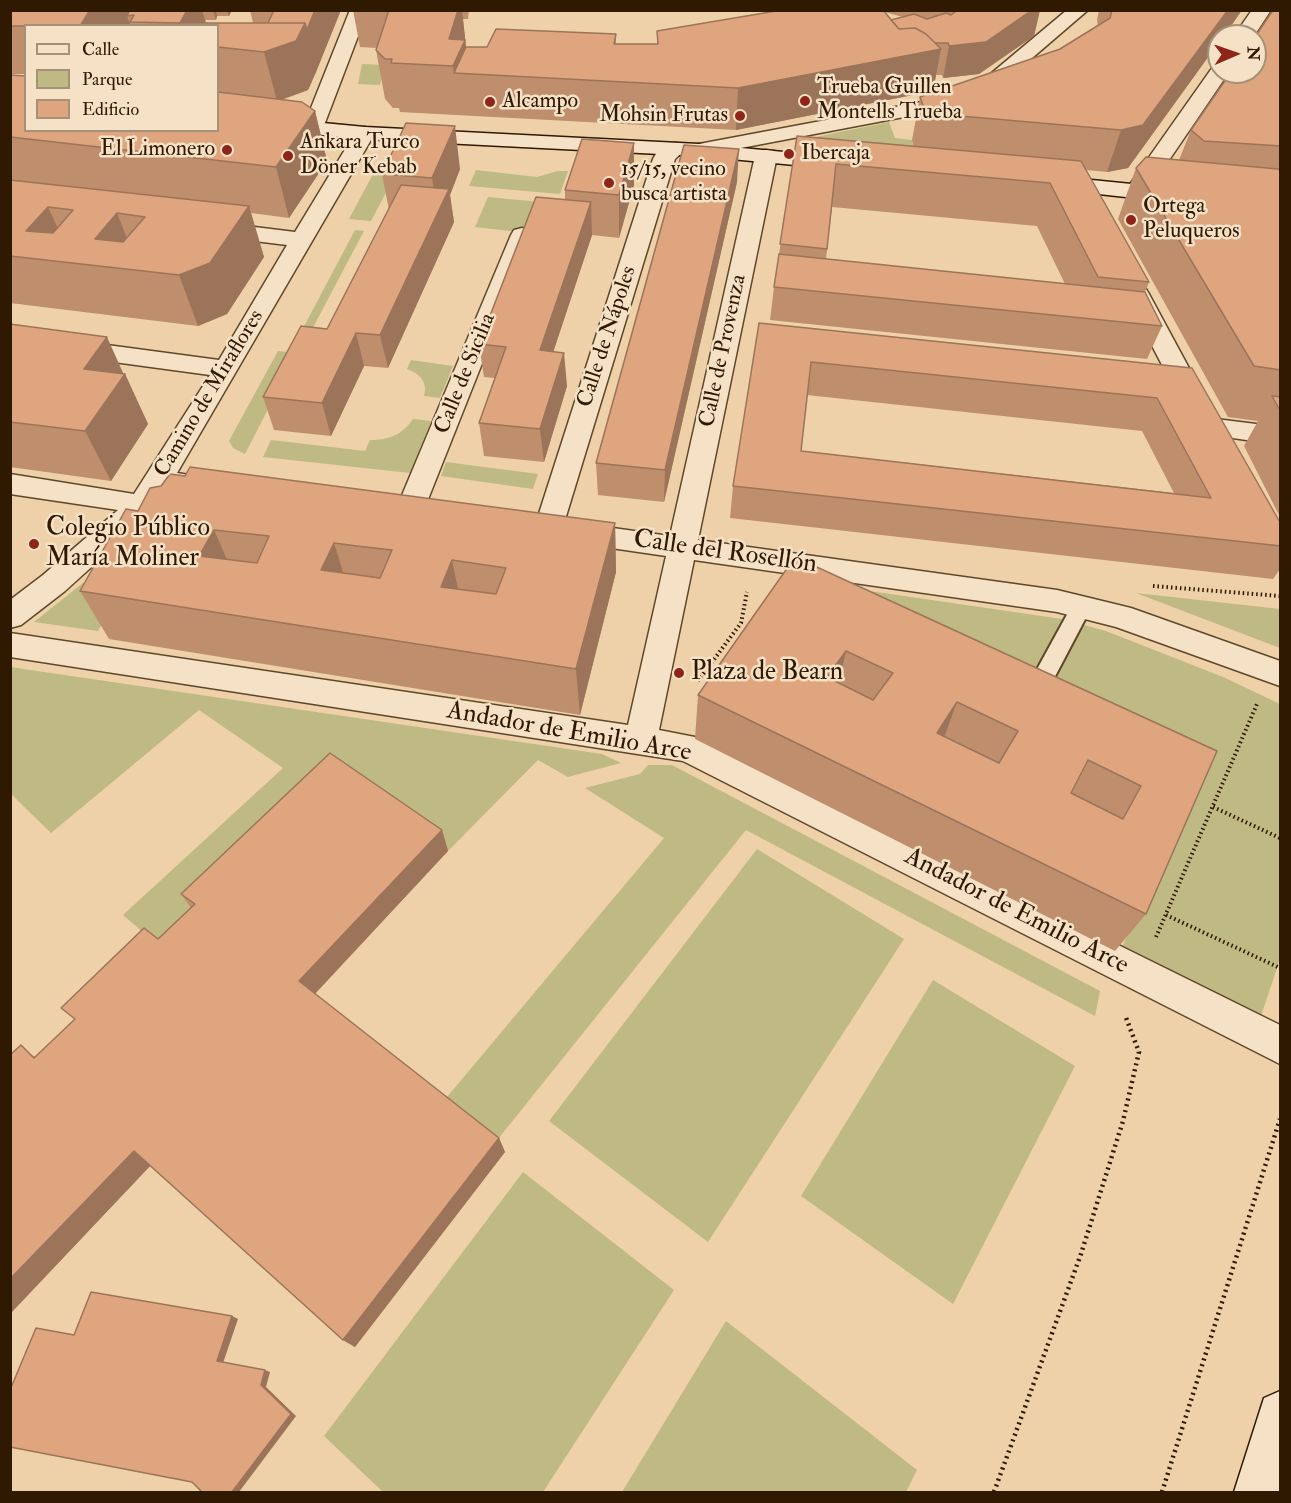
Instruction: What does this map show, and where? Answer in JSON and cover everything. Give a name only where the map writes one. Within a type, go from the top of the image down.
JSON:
[{"type":"street","points":[[313,128],[358,10]]},
{"type":"street","points":[[1252,24],[1262,10]]},
{"type":"street","points":[[1046,11],[1074,14]]},
{"type":"street","points":[[687,150],[965,100],[982,91],[1074,14]]},
{"type":"street","points":[[1136,192],[1211,84]]},
{"type":"street","points":[[219,119],[365,133],[687,150],[855,165]]},
{"type":"street","name":"Camino de Miraflores","points":[[10,617],[63,576],[141,506],[160,480],[365,133]]},
{"type":"street","name":"Calle de Nápoles","points":[[536,528],[664,159],[687,150]]},
{"type":"street","name":"Calle de Provenza","points":[[641,740],[672,600],[681,546],[738,335],[766,156]]},
{"type":"street","points":[[1029,181],[1194,198]]},
{"type":"street","points":[[1086,187],[1093,208]]},
{"type":"street","points":[[196,227],[302,240]]},
{"type":"street","name":"Calle de Sicilia","points":[[409,512],[522,235]]},
{"type":"street","points":[[1126,272],[1170,377],[1208,427],[1224,457]]},
{"type":"street","points":[[10,340],[226,369]]},
{"type":"street","points":[[1208,427],[1281,436]]},
{"type":"street","points":[[160,480],[232,489]]},
{"type":"street","points":[[10,484],[125,501],[141,506]]},
{"type":"street","name":"Calle del Rosellón","points":[[536,528],[681,546],[1082,606],[1120,616],[1271,684]]},
{"type":"street","name":"Andador de Emilio Arce","points":[[10,645],[688,748],[1281,1045]]},
{"type":"street","points":[[1258,1492],[1281,1414]]},
{"type":"lane","points":[[1032,699],[1082,606]]},
{"type":"path","points":[[691,690],[741,623],[749,581]]},
{"type":"path","points":[[1149,586],[1281,596]]},
{"type":"path","points":[[1140,974],[1213,807],[1271,684]]},
{"type":"path","points":[[1213,807],[1281,838]]},
{"type":"path","points":[[1166,915],[1281,968]]},
{"type":"path","points":[[994,1492],[1081,1254],[1123,1121],[1139,1052],[1123,1011]]},
{"type":"path","points":[[1162,1492],[1281,1119]]},
{"type":"green space","points":[[362,64],[385,65],[380,85],[358,84]]},
{"type":"green space","points":[[889,122],[895,138],[912,140],[919,158],[795,143],[796,141]]},
{"type":"green space","points":[[379,163],[401,164],[371,221],[349,219]]},
{"type":"green space","points":[[476,170],[537,177],[558,171],[568,171],[560,194],[469,186]]},
{"type":"green space","points":[[488,197],[540,202],[528,233],[475,227]]},
{"type":"green space","points":[[355,230],[364,231],[309,335],[300,334]]},
{"type":"green space","points":[[278,351],[297,353],[245,454],[233,448],[229,441]]},
{"type":"green space","points":[[411,360],[453,366],[440,398],[424,396],[425,387],[422,379],[407,369]]},
{"type":"green space","points":[[413,419],[431,421],[410,473],[263,457],[271,440],[365,451],[370,440],[394,436]]},
{"type":"green space","points":[[446,462],[538,474],[533,489],[441,476]]},
{"type":"green space","points":[[153,539],[98,631],[34,622],[88,579]]},
{"type":"green space","points":[[849,588],[1062,619],[1106,631],[1223,677],[1280,704],[1280,959],[1259,1022],[1120,952],[1189,793]]},
{"type":"green space","points":[[1136,593],[1280,609],[1280,648]]},
{"type":"green space","points":[[10,667],[602,754],[621,763],[568,777],[538,760],[448,851],[339,776],[173,958],[123,915],[283,768],[199,710],[51,833],[11,794]]},
{"type":"green space","points":[[648,765],[672,765],[1100,991],[1095,1016],[746,830],[494,1144],[442,1103],[664,838],[585,788],[640,774]]},
{"type":"green space","points":[[757,849],[904,939],[708,1242],[549,1121]]},
{"type":"green space","points":[[933,980],[1075,1066],[953,1304],[801,1196]]},
{"type":"green space","points":[[523,1172],[674,1290],[543,1492],[383,1492],[324,1436]]},
{"type":"green space","points":[[726,1321],[917,1470],[906,1492],[622,1492]]},
{"type":"building","points":[[10,10],[90,10],[81,24],[10,26]]},
{"type":"building","points":[[130,10],[187,10],[180,23],[130,22],[134,15],[127,16]]},
{"type":"building","points":[[274,10],[315,10],[307,30],[305,23],[268,23]]},
{"type":"building","points":[[389,10],[458,10],[449,39],[465,40],[453,66],[391,63],[392,59],[385,59],[376,50]]},
{"type":"building","points":[[782,10],[883,10],[899,29],[915,28],[926,34],[941,49],[738,88],[454,73],[466,47],[487,47],[496,29],[616,34],[614,44],[658,44],[657,31]]},
{"type":"building","points":[[958,10],[1032,10],[986,42],[949,46],[948,43],[935,43],[915,28],[899,29],[891,20],[914,14],[927,19],[946,13],[951,15]]},
{"type":"building","points":[[1112,10],[1228,10],[1218,24],[1207,24],[1207,38],[1143,125],[1121,130],[926,113],[920,97],[1060,49],[1110,18]]},
{"type":"building","points":[[1273,10],[1281,10],[1281,146],[1204,141],[1191,130],[1223,84],[1267,84],[1267,24],[1264,24]]},
{"type":"building","points":[[305,23],[296,41],[264,52],[219,47],[219,24],[180,24]]},
{"type":"building","points":[[10,75],[24,76],[24,132],[219,132],[219,92],[302,102],[315,111],[276,167],[10,137]]},
{"type":"building","points":[[406,123],[455,126],[432,178],[382,174]]},
{"type":"building","points":[[797,136],[1081,161],[1149,282],[1098,277],[1050,183],[836,164],[827,249],[780,244]]},
{"type":"building","points":[[582,139],[634,143],[619,195],[565,190]]},
{"type":"building","points":[[684,145],[739,149],[665,470],[596,463]]},
{"type":"building","points":[[1146,157],[1281,171],[1281,370],[1254,366],[1136,168]]},
{"type":"building","points":[[10,180],[249,206],[210,263],[179,275],[10,256]],"holes":[[[48,207],[73,210],[53,233],[26,231]],[[117,213],[145,217],[123,242],[95,239]]]},
{"type":"building","points":[[401,185],[449,189],[380,335],[356,333],[322,403],[263,397],[301,326],[327,329]]},
{"type":"building","points":[[536,197],[591,202],[540,350],[564,353],[540,429],[479,423],[506,347],[479,344]]},
{"type":"building","points":[[779,254],[1145,292],[1162,326],[774,287]]},
{"type":"building","points":[[759,323],[1192,368],[1281,524],[1281,546],[733,486]],"holes":[[[811,362],[1157,398],[1211,498],[801,451]]]},
{"type":"building","points":[[10,324],[107,337],[84,369],[125,374],[85,431],[10,422]]},
{"type":"building","points":[[1272,396],[1281,397],[1281,412]]},
{"type":"building","points":[[190,467],[615,523],[576,669],[80,591],[126,509],[138,511],[150,488],[161,486],[170,474],[185,476]],"holes":[[[214,530],[269,536],[257,563],[199,556]],[[334,543],[392,550],[380,578],[321,570]],[[452,560],[506,568],[496,594],[441,587]]]},
{"type":"building","points":[[795,557],[1217,751],[1146,914],[698,695]],"holes":[[[846,651],[893,673],[873,700],[827,677]],[[957,702],[1018,731],[999,763],[937,733]],[[1088,760],[1141,786],[1123,819],[1071,793]]]},
{"type":"building","points":[[330,753],[442,830],[299,981],[499,1138],[343,1340],[134,1151],[10,1279],[10,1055],[21,1045],[34,1058],[75,1019],[61,1008],[144,928],[158,939],[195,904],[181,894]]},
{"type":"building","points":[[91,1292],[232,1316],[217,1361],[265,1370],[261,1385],[291,1414],[232,1492],[202,1492],[192,1482],[10,1447],[10,1390],[36,1328],[74,1335]]},
{"type":"place","name":"Trueba Guillen Montells Trueba","points":[[805,101]]},
{"type":"place","name":"Alcampo","points":[[490,102]]},
{"type":"place","name":"Mohsin Frutas","points":[[740,116]]},
{"type":"place","name":"El Limonero","points":[[227,150]]},
{"type":"place","name":"Ibercaja","points":[[789,154]]},
{"type":"place","name":"Ankara Turco Döner Kebab","points":[[288,156]]},
{"type":"place","name":"15/15, vecino busca artista","points":[[609,183]]},
{"type":"place","name":"Ortega Peluqueros","points":[[1131,220]]},
{"type":"place","name":"Colegio Público María Moliner","points":[[34,544]]},
{"type":"place","name":"Plaza de Bearn","points":[[679,673]]}]
